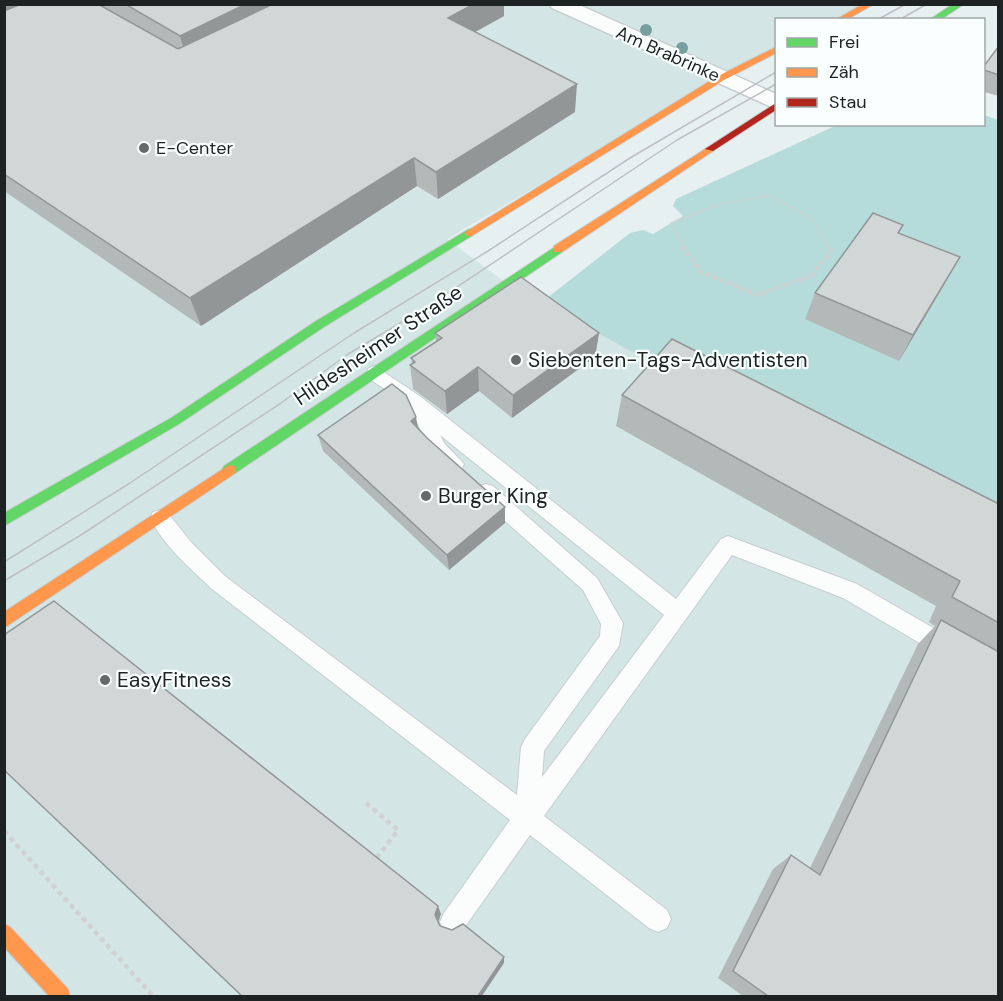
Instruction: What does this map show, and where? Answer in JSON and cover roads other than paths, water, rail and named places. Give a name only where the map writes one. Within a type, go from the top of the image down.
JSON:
[{"type":"main road","points":[[843,18],[870,4]]},
{"type":"main road","points":[[936,18],[960,4]]},
{"type":"main road","name":"Hildesheimer Straße","points":[[4,520],[175,421],[320,324],[721,78],[775,51]]},
{"type":"main road","name":"Hildesheimer Straße","points":[[4,621],[506,283],[775,105]]},
{"type":"main road","points":[[9,948],[61,996]]},
{"type":"street","name":"Am Brabrinke","points":[[559,4],[721,78],[747,87],[775,103]]},
{"type":"lane","points":[[375,373],[415,402],[679,614]]},
{"type":"lane","points":[[415,402],[437,448],[590,584],[612,623],[611,639],[533,747],[527,818]]},
{"type":"lane","points":[[160,518],[184,548],[219,582],[658,919]]},
{"type":"lane","points":[[453,922],[728,545],[850,591],[963,656]]},
{"type":"tram line","points":[[881,18],[906,4]]},
{"type":"tram line","points":[[902,18],[927,4]]},
{"type":"tram line","points":[[4,562],[130,483],[354,333],[488,251],[630,158],[775,73]]},
{"type":"tram line","points":[[4,581],[81,535],[281,403],[348,354],[424,309],[677,140],[775,85]]},
{"type":"place","name":"E-Center","points":[[144,148]]},
{"type":"place","name":"Siebenten-Tags-Adventisten","points":[[516,360]]},
{"type":"place","name":"Burger King","points":[[426,496]]},
{"type":"place","name":"EasyFitness","points":[[105,680]]}]
